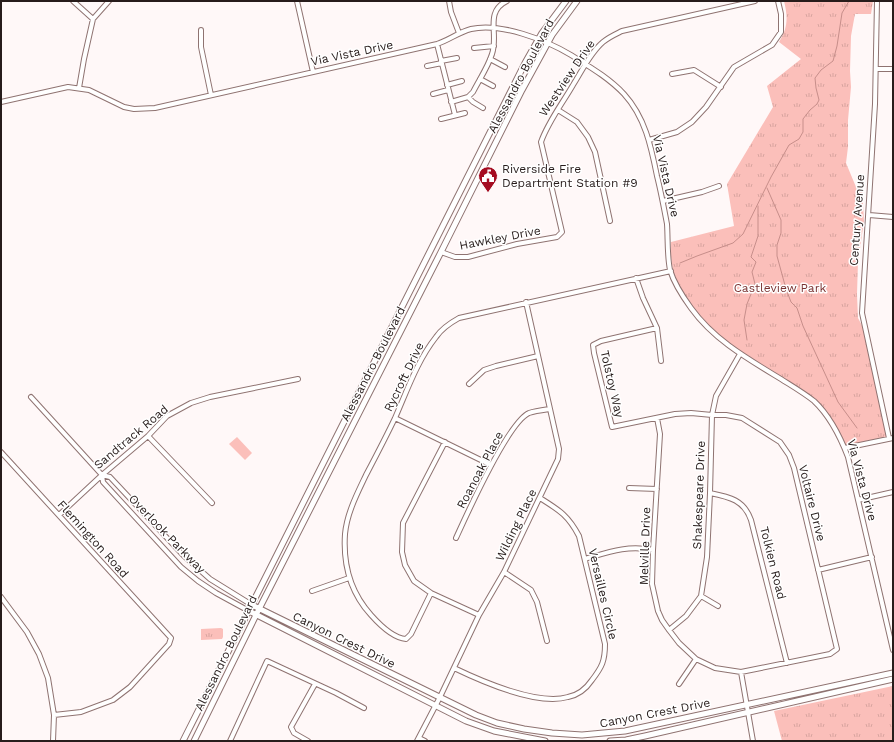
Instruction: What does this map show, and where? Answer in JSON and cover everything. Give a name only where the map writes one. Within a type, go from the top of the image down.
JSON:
[{"type":"main road","name":"Alessandro Boulevard","points":[[183,741],[538,39],[566,1]]},
{"type":"main road","name":"Alessandro Boulevard","points":[[194,741],[256,615],[522,90],[548,43],[577,1]]},
{"type":"main road","name":"Canyon Crest Drive","points":[[252,604],[476,715],[524,729],[552,733],[582,735],[622,731],[893,673]]},
{"type":"main road","name":"Canyon Crest Drive","points":[[249,611],[466,721],[494,731],[545,741]]},
{"type":"main road","name":"Canyon Crest Drive","points":[[610,741],[623,741],[748,714],[893,679]]},
{"type":"street","points":[[73,1],[93,19]]},
{"type":"street","points":[[79,88],[93,19],[109,1]]},
{"type":"street","points":[[297,1],[313,72]]},
{"type":"street","points":[[449,1],[451,12],[459,33]]},
{"type":"street","points":[[451,102],[468,97],[480,79],[490,59],[494,46],[495,11],[501,2],[507,1]]},
{"type":"street","name":"Westview Drive","points":[[562,232],[543,156],[541,142],[545,129],[596,49],[613,35],[622,31],[755,1]]},
{"type":"street","points":[[649,140],[677,132],[692,122],[706,107],[734,67],[772,45],[781,32],[781,14],[778,1]]},
{"type":"street","name":"Century Avenue","points":[[877,1],[876,69],[869,215],[862,313],[863,323],[891,438]]},
{"type":"street","name":"Via Vista Drive","points":[[1,102],[58,88],[68,87],[89,90],[134,109],[155,108],[437,44],[459,33],[479,28],[508,30],[538,39],[586,64],[606,77],[625,95],[639,116],[649,140],[663,201],[667,225],[671,271],[679,289],[691,308],[719,339],[814,402],[828,417],[838,433],[845,448],[892,639],[893,650]]},
{"type":"street","points":[[201,30],[201,47],[211,95]]},
{"type":"street","points":[[437,44],[455,115]]},
{"type":"street","points":[[474,48],[494,46]]},
{"type":"street","points":[[427,66],[456,58]]},
{"type":"street","points":[[490,59],[505,67]]},
{"type":"street","points":[[876,69],[893,68]]},
{"type":"street","points":[[672,74],[694,70],[721,87]]},
{"type":"street","points":[[480,79],[493,86]]},
{"type":"street","points":[[447,85],[462,81]]},
{"type":"street","points":[[433,94],[448,90]]},
{"type":"street","points":[[468,97],[483,108]]},
{"type":"street","points":[[558,110],[577,122],[588,136],[594,152],[610,221]]},
{"type":"street","points":[[440,119],[465,113]]},
{"type":"street","points":[[663,201],[702,192],[719,186]]},
{"type":"street","points":[[869,215],[893,217]]},
{"type":"street","name":"Hawkley Drive","points":[[441,252],[455,257],[468,257],[517,244],[557,237],[562,232]]},
{"type":"street","name":"Rycroft Drive","points":[[431,593],[411,634],[406,639],[400,638],[375,620],[360,600],[349,578],[345,546],[345,532],[349,511],[395,418],[416,371],[436,337],[446,325],[459,318],[671,271]]},
{"type":"street","points":[[636,278],[643,298],[657,328],[661,361]]},
{"type":"street","name":"Wilding Place","points":[[418,740],[479,615],[504,572],[558,459],[559,449],[526,302]]},
{"type":"street","name":"Tolstoy Way","points":[[612,427],[593,345],[601,341],[657,328]]},
{"type":"street","name":"Shakespeare Drive","points":[[669,630],[686,616],[701,596],[707,557],[712,416],[716,396],[740,354]]},
{"type":"street","points":[[469,384],[484,370],[538,356]]},
{"type":"street","name":"Sandtrack Road","points":[[59,516],[102,475],[148,436],[167,416],[191,403],[210,397],[298,379]]},
{"type":"street","name":"Overlook Parkway","points":[[31,397],[102,475],[110,477],[183,555],[210,579],[252,604]]},
{"type":"street","name":"Roanoak Place","points":[[456,538],[491,465],[514,426],[528,414],[550,409]]},
{"type":"street","name":"Voltaire Drive","points":[[612,427],[675,414],[691,413],[712,416],[726,415],[742,418],[780,442],[789,455],[794,468],[837,650]]},
{"type":"street","points":[[395,418],[491,465]]},
{"type":"street","name":"Melville Drive","points":[[657,418],[660,434],[652,584],[662,620],[679,643],[696,659],[715,668],[742,672],[830,654],[837,650]]},
{"type":"street","points":[[148,436],[212,503]]},
{"type":"street","points":[[845,448],[891,438]]},
{"type":"street","points":[[445,442],[403,523],[402,552],[405,565],[414,581],[431,593],[479,615]]},
{"type":"street","name":"Flemington Road","points":[[1,452],[171,638],[169,644],[130,687],[113,700],[81,712],[54,715]]},
{"type":"street","name":"Overlook Parkway","points":[[102,475],[103,482],[198,581],[216,593],[249,611]]},
{"type":"street","points":[[629,488],[657,488]]},
{"type":"street","points":[[858,500],[893,492]]},
{"type":"street","name":"Tolkien Road","points":[[710,493],[728,496],[748,511],[752,520],[787,663]]},
{"type":"street","name":"Versailles Circle","points":[[454,668],[477,679],[509,691],[546,698],[568,698],[580,693],[586,688],[600,669],[605,659],[605,644],[579,536],[573,525],[563,513],[540,498]]},
{"type":"street","points":[[585,559],[620,549],[640,548],[653,550]]},
{"type":"street","points":[[818,570],[872,557]]},
{"type":"street","points":[[504,572],[531,590],[538,608],[547,641]]},
{"type":"street","points":[[312,591],[349,578]]},
{"type":"street","points":[[701,596],[718,606]]},
{"type":"street","points":[[1,597],[27,632],[39,654],[48,678],[54,715],[53,741]]},
{"type":"street","points":[[679,684],[696,659]]},
{"type":"street","points":[[230,741],[267,661],[364,708]]},
{"type":"street","points":[[742,672],[746,705],[753,741]]},
{"type":"street","points":[[308,741],[294,733],[291,727],[315,684]]},
{"type":"street","points":[[622,731],[623,741]]},
{"type":"street","points":[[418,740],[425,741]]},
{"type":"green space","name":"Castleview Park","points":[[784,1],[873,1],[871,14],[855,14],[851,36],[851,87],[846,163],[856,187],[862,186],[864,221],[858,262],[858,318],[867,335],[891,440],[846,451],[820,407],[710,331],[682,295],[673,271],[671,257],[671,242],[734,226],[727,184],[773,107],[767,86],[801,59],[779,42],[786,27]]},
{"type":"green space","points":[[237,437],[252,453],[245,460],[229,444]]},
{"type":"green space","points":[[201,629],[223,629],[222,639],[201,640]]},
{"type":"green space","points":[[893,686],[893,741],[782,741],[774,711]]},
{"type":"waterway","points":[[680,263],[733,243],[743,234],[771,177],[789,145],[799,139],[803,132],[803,119],[819,100],[815,78],[821,70],[833,61],[842,13],[849,1]]},
{"type":"waterway","points":[[767,188],[781,220],[781,233],[777,245],[777,256],[786,289],[791,302],[797,308],[803,326],[838,402],[857,428]]},
{"type":"waterway","points":[[747,340],[744,320],[747,304],[755,284],[752,272],[756,262],[751,257],[758,236],[758,206]]},
{"type":"place","name":"Riverside Fire Department Station #9","points":[[488,193]]}]
